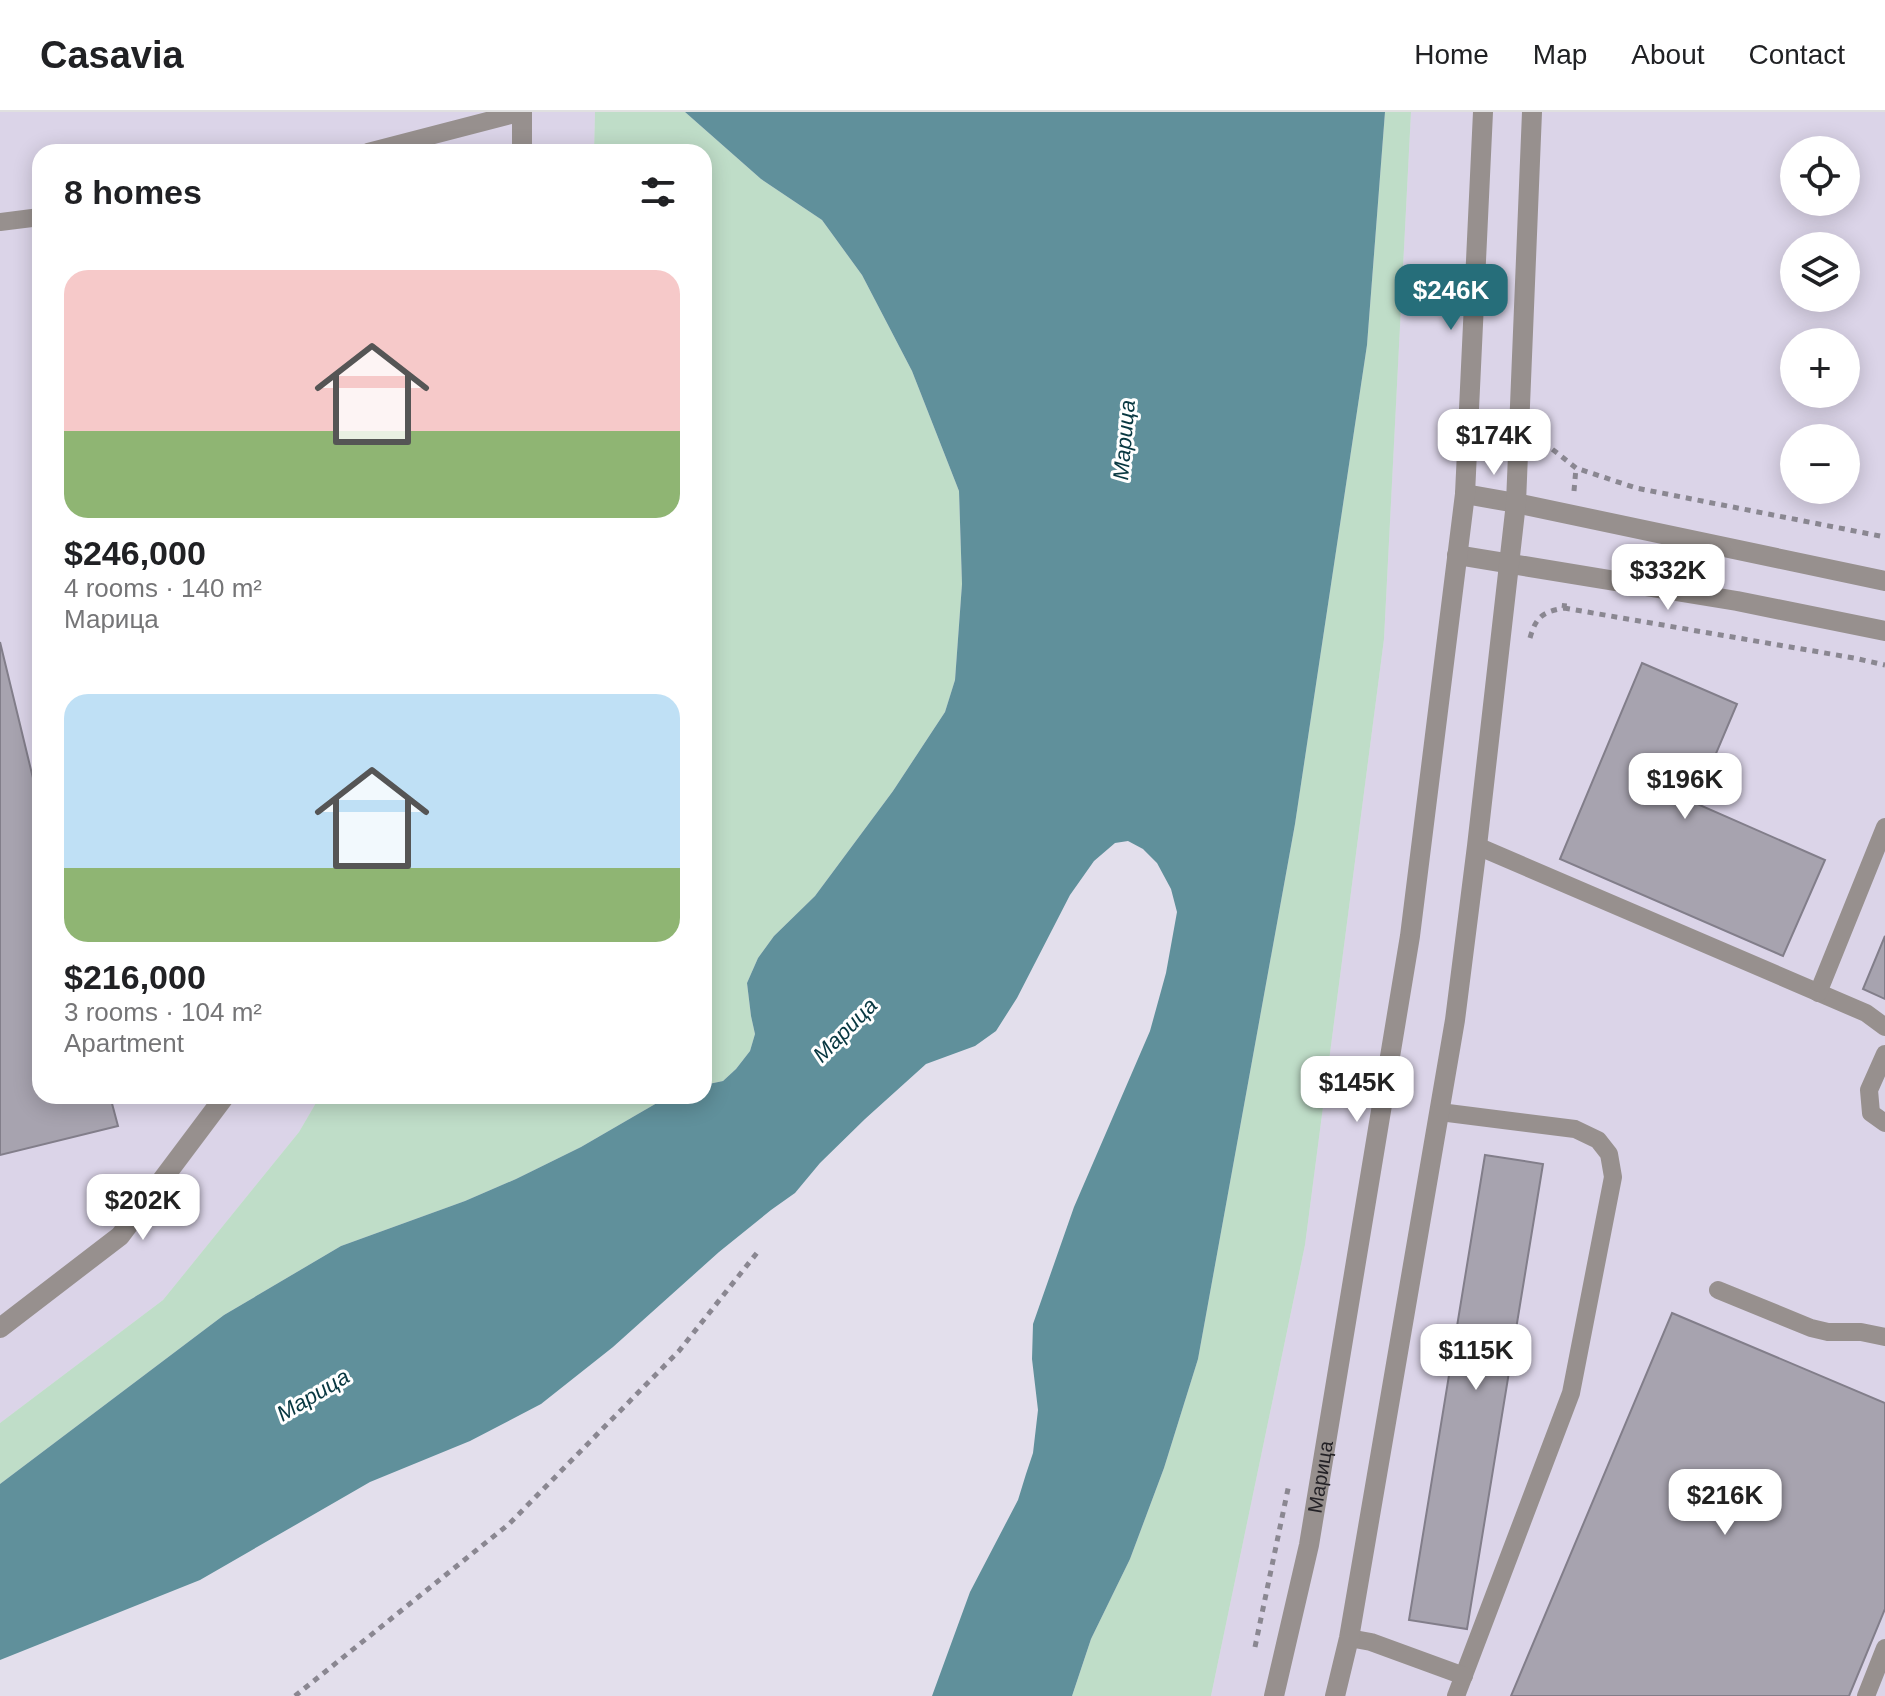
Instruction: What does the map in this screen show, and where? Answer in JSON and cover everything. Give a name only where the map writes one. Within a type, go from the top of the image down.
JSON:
[{"type":"street","points":[[522,112],[522,144]]},
{"type":"street","name":"Марица","points":[[1274,1696],[1309,1545],[1410,936],[1465,494],[1483,112]]},
{"type":"street","points":[[1335,1696],[1349,1638],[1440,1112],[1477,846],[1516,503],[1532,112]]},
{"type":"street","points":[[1465,494],[1885,581]]},
{"type":"street","points":[[1457,555],[1737,601],[1885,631]]},
{"type":"street","points":[[0,1328],[120,1236],[219,1104]]},
{"type":"lane","points":[[419,144],[522,112]]},
{"type":"lane","points":[[0,222],[32,218]]},
{"type":"lane","points":[[1818,993],[1885,827]]},
{"type":"lane","points":[[1477,846],[1866,1013],[1885,1027]]},
{"type":"lane","points":[[1885,1054],[1869,1090],[1871,1113],[1885,1123]]},
{"type":"lane","points":[[1440,1112],[1575,1129],[1598,1140],[1609,1154],[1613,1177],[1571,1393],[1456,1696]]},
{"type":"lane","points":[[1718,1290],[1811,1328],[1885,1337]]},
{"type":"lane","points":[[1349,1638],[1371,1642],[1464,1676]]},
{"type":"lane","points":[[1866,1696],[1885,1648]]},
{"type":"path","points":[[1519,443],[1547,445],[1576,468],[1636,488],[1885,537]]},
{"type":"path","points":[[1564,608],[1885,665]]},
{"type":"path","points":[[295,1696],[509,1524],[679,1351],[760,1249]]},
{"type":"path","points":[[1254,1652],[1289,1484]]},
{"type":"shaded area","points":[[0,112],[595,112],[594,144],[32,144],[32,1104],[315,1104],[299,1132],[163,1300],[0,1423]]},
{"type":"shaded area","points":[[1411,112],[1885,112],[1885,1696],[1211,1696],[1305,1245],[1384,639]]},
{"type":"green space","points":[[595,112],[685,112],[761,179],[822,220],[862,275],[912,371],[959,491],[962,584],[955,680],[945,712],[893,791],[815,896],[774,936],[758,958],[747,983],[755,1034],[750,1051],[723,1081],[712,1083],[712,144],[594,144]]},
{"type":"green space","points":[[1385,112],[1411,112],[1384,639],[1305,1245],[1211,1696],[1072,1696],[1091,1639],[1130,1559],[1164,1468],[1198,1359],[1295,824],[1367,345]]},
{"type":"green space","points":[[315,1104],[655,1104],[581,1147],[516,1179],[341,1246],[224,1315],[0,1484],[0,1423],[163,1300],[299,1132]]},
{"type":"water","points":[[685,112],[1385,112],[1367,345],[1295,824],[1198,1359],[1164,1468],[1130,1559],[1091,1639],[1072,1696],[932,1696],[970,1592],[1018,1500],[1033,1453],[1038,1410],[1032,1359],[1033,1324],[1074,1207],[1150,1031],[1166,973],[1177,912],[1171,889],[1157,863],[1143,849],[1128,841],[1115,843],[1094,861],[1070,895],[1017,998],[996,1031],[975,1046],[926,1064],[820,1163],[795,1193],[719,1252],[613,1347],[541,1404],[470,1441],[370,1482],[200,1580],[0,1660],[0,1484],[224,1315],[341,1246],[516,1179],[581,1147],[655,1104],[712,1104],[712,1083],[723,1081],[750,1051],[755,1034],[747,983],[758,958],[774,936],[815,896],[893,791],[945,712],[955,680],[962,584],[959,491],[912,371],[862,275],[822,220],[761,179]]},
{"type":"building","points":[[0,642],[32,774],[32,1104],[112,1104],[118,1126],[0,1155]]},
{"type":"building","points":[[1642,663],[1737,704],[1695,803],[1825,860],[1783,956],[1560,859]]},
{"type":"building","points":[[1885,936],[1885,999],[1863,989]]},
{"type":"building","points":[[1485,1155],[1543,1164],[1467,1629],[1409,1620]]},
{"type":"building","points":[[1672,1313],[1885,1403],[1885,1609],[1849,1696],[1511,1696]]}]
